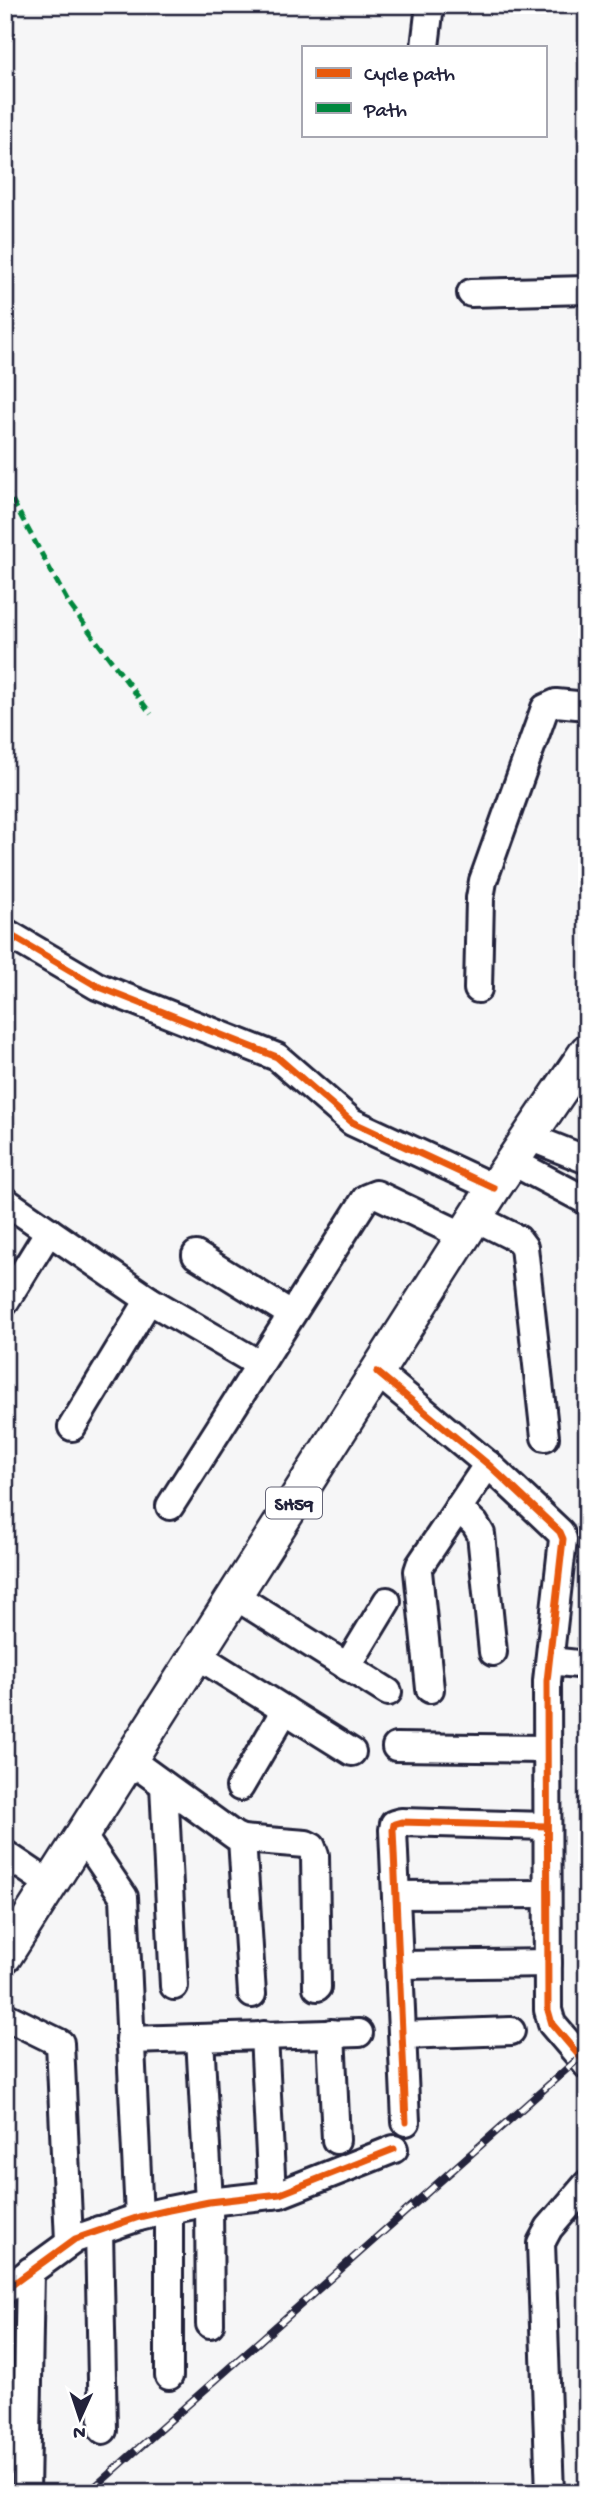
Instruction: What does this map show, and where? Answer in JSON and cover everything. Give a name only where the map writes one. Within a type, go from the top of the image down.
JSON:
[{"type":"main road","name":"SH59","points":[[5,1956],[470,1227],[585,1057]]},
{"type":"street","points":[[425,46],[429,5]]},
{"type":"street","points":[[471,293],[587,290]]},
{"type":"street","points":[[478,989],[480,898],[483,881],[545,708],[556,704],[587,706]]},
{"type":"street","points":[[5,932],[97,986],[277,1057],[352,1122],[512,1162],[587,1201]]},
{"type":"street","points":[[512,1162],[587,1160]]},
{"type":"street","points":[[170,1506],[366,1198],[376,1194],[470,1227],[517,1239],[524,1247],[545,1437]]},
{"type":"street","points":[[5,1201],[149,1300],[259,1364]]},
{"type":"street","points":[[5,1302],[49,1231]]},
{"type":"street","points":[[196,1255],[291,1314]]},
{"type":"street","points":[[72,1427],[149,1300]]},
{"type":"street","points":[[377,1372],[488,1464],[560,1532],[575,1538],[547,1681],[549,2019],[587,2065]]},
{"type":"street","points":[[430,1689],[418,1571],[420,1564],[488,1464]]},
{"type":"street","points":[[458,1508],[475,1524],[481,1534],[493,1652]]},
{"type":"street","points":[[235,1596],[388,1692]]},
{"type":"street","points":[[347,1667],[387,1601]]},
{"type":"street","points":[[197,1655],[352,1752]]},
{"type":"street","points":[[550,1661],[587,1665]]},
{"type":"street","points":[[240,1787],[285,1710]]},
{"type":"street","points":[[396,1747],[547,1749]]},
{"type":"street","points":[[130,1760],[242,1839],[306,1844],[312,1847],[315,1855],[317,1987]]},
{"type":"street","points":[[164,1785],[174,1986]]},
{"type":"street","points":[[406,2122],[394,1824],[547,1826]]},
{"type":"street","points":[[82,1835],[124,1897],[139,2217]]},
{"type":"street","points":[[242,1839],[252,1994]]},
{"type":"street","points":[[5,1854],[51,1885]]},
{"type":"street","points":[[396,1895],[547,1894]]},
{"type":"street","points":[[400,1965],[548,1963]]},
{"type":"street","points":[[5,2016],[60,2043],[69,2241]]},
{"type":"street","points":[[403,2035],[511,2032]]},
{"type":"street","points":[[331,2033],[336,2140]]},
{"type":"street","points":[[130,2040],[359,2033]]},
{"type":"street","points":[[264,2035],[272,2195]]},
{"type":"street","points":[[200,2038],[209,2202],[210,2324]]},
{"type":"street","points":[[5,2290],[69,2241],[99,2230],[169,2210],[209,2202],[272,2195],[394,2149]]},
{"type":"street","points":[[550,2493],[541,2243],[549,2228],[587,2184]]},
{"type":"street","points":[[169,2210],[169,2376]]},
{"type":"street","points":[[99,2230],[103,2430]]},
{"type":"street","points":[[26,2493],[30,2271]]},
{"type":"railway","points":[[88,2493],[587,2051]]},
{"type":"marked path","points":[[5,487],[69,604],[151,714]]},
{"type":"cycle path","points":[[5,932],[97,986],[277,1057],[352,1122],[494,1188]]},
{"type":"cycle path","points":[[377,1372],[490,1466],[560,1532],[563,1539],[547,1681],[548,2010],[552,2024],[587,2065]]},
{"type":"cycle path","points":[[406,2122],[394,1824],[547,1826]]},
{"type":"cycle path","points":[[5,2290],[75,2239],[139,2217],[169,2210],[209,2202],[280,2194],[394,2149]]}]
